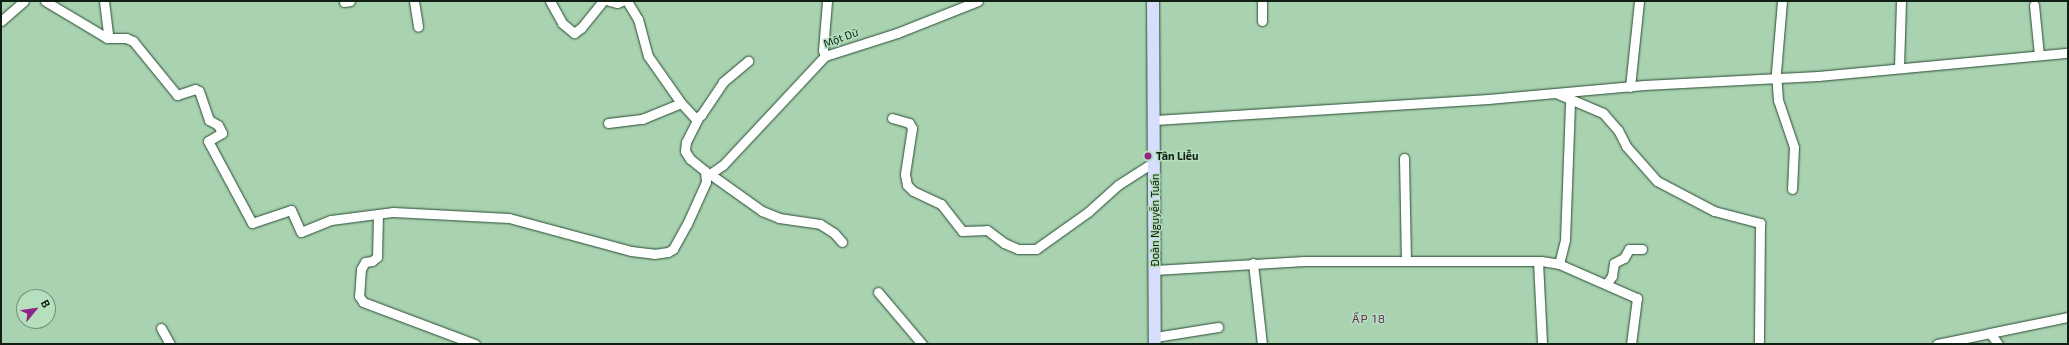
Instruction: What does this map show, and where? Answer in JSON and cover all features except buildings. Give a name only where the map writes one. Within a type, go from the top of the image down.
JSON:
[{"type":"main road","name":"Đoàn Nguyễn Tuấn","points":[[1153,1],[1155,120],[1155,340]]},
{"type":"street","points":[[1,21],[24,1]]},
{"type":"street","points":[[44,1],[107,38],[126,38],[133,41],[177,94],[195,89],[199,91],[209,120],[218,125],[222,133],[208,141],[252,224],[291,210],[301,232],[331,220],[393,212],[509,218],[632,251],[654,254],[673,249],[688,224],[708,175]]},
{"type":"street","points":[[104,1],[108,34]]},
{"type":"street","points":[[414,1],[418,27]]},
{"type":"street","points":[[550,1],[562,23],[574,32],[581,28],[603,1]]},
{"type":"street","points":[[609,1],[617,3],[622,1]]},
{"type":"street","points":[[627,1],[638,19],[648,56],[681,103],[695,118],[699,117]]},
{"type":"street","points":[[825,56],[823,50],[827,1]]},
{"type":"street","name":"Một Dữ","points":[[708,175],[723,165],[825,56],[897,33],[958,4],[978,1]]},
{"type":"street","points":[[1262,1],[1262,21]]},
{"type":"street","points":[[1630,87],[1639,1]]},
{"type":"street","points":[[1782,1],[1777,78],[1778,100],[1794,147],[1792,189]]},
{"type":"street","points":[[1899,68],[1901,1]]},
{"type":"street","points":[[2034,5],[2039,55]]},
{"type":"street","points":[[1155,120],[1777,78],[2068,53]]},
{"type":"street","points":[[748,60],[723,82],[699,117],[686,142],[685,151],[708,175],[762,211],[780,218],[820,224],[834,233],[842,242]]},
{"type":"street","points":[[1556,93],[1570,101],[1582,103],[1603,113],[1618,130],[1626,146],[1657,181],[1714,210],[1760,223],[1759,344]]},
{"type":"street","points":[[1559,264],[1565,240],[1570,101]]},
{"type":"street","points":[[608,123],[642,120],[681,103]]},
{"type":"street","points":[[892,118],[909,123],[912,128],[905,174],[907,185],[913,191],[942,204],[962,231],[987,230],[1004,243],[1018,249],[1036,249],[1088,212],[1118,185],[1154,162]]},
{"type":"street","points":[[1404,158],[1406,259]]},
{"type":"street","points":[[378,214],[377,257],[372,261],[365,262],[361,269],[359,296],[363,302],[475,344]]},
{"type":"street","points":[[1607,283],[1612,276],[1614,263],[1624,258],[1629,249],[1642,249]]},
{"type":"street","points":[[1155,270],[1253,263],[1406,259],[1538,261],[1559,264],[1607,283],[1637,298],[1631,344]]},
{"type":"street","points":[[1538,261],[1542,344]]},
{"type":"street","points":[[1253,263],[1262,344]]},
{"type":"street","points":[[878,292],[922,344]]},
{"type":"street","points":[[1937,344],[2068,317]]},
{"type":"street","points":[[1155,340],[1218,327]]},
{"type":"street","points":[[161,328],[170,344]]},
{"type":"street","points":[[1990,333],[1998,344]]},
{"type":"place","name":"Tân Liễu","points":[[1148,156]]},
{"type":"district","name":"ẤP 18","points":[[1369,319]]}]
